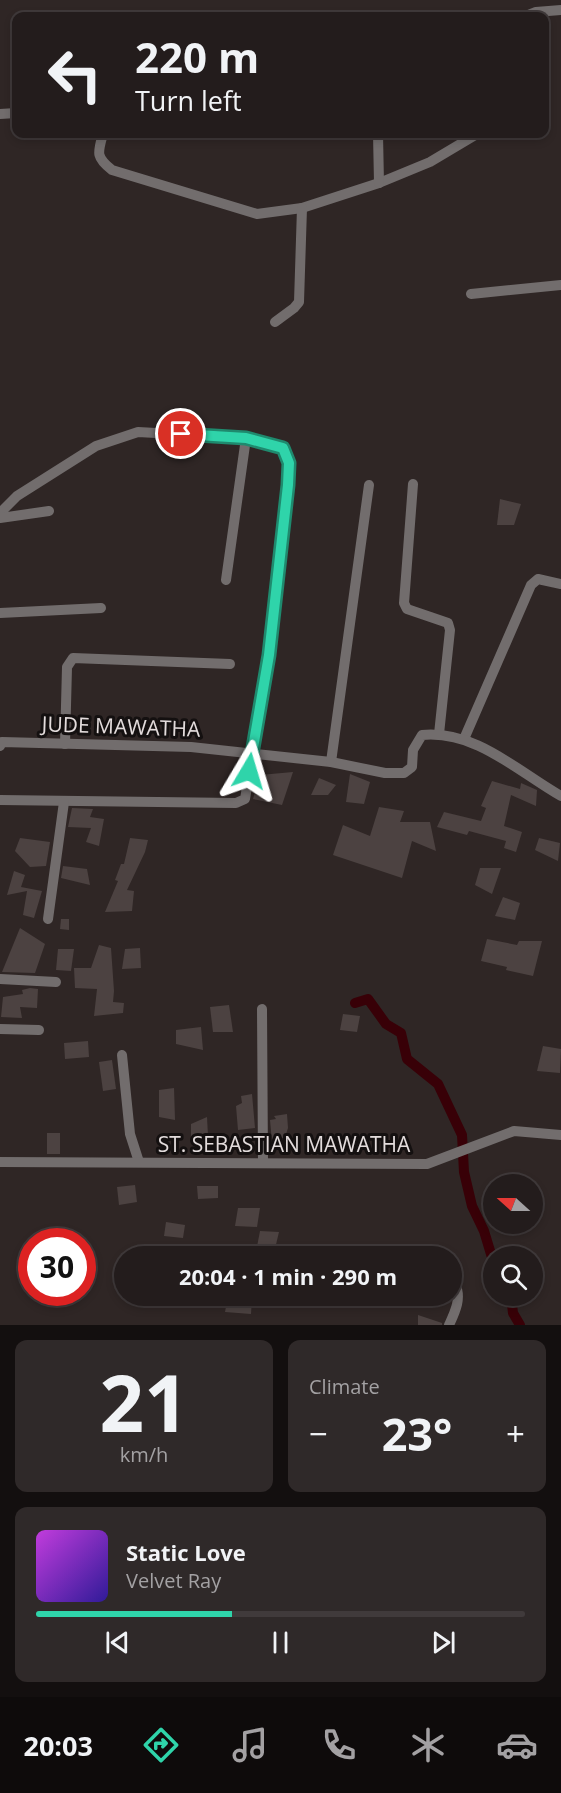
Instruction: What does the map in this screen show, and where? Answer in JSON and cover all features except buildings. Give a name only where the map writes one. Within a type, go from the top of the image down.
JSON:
[{"type":"street","points":[[536,12],[561,10]]},
{"type":"street","points":[[102,138],[98,152],[101,161],[111,170],[257,214],[302,208],[379,183],[430,162],[470,138]]},
{"type":"street","points":[[378,138],[379,183]]},
{"type":"street","points":[[275,322],[299,302],[302,208]]},
{"type":"street","points":[[471,294],[561,285]]},
{"type":"street","points":[[0,513],[17,496],[96,447],[138,432],[246,438],[283,448],[289,463],[269,655],[244,799],[236,803],[0,800]]},
{"type":"street","points":[[226,579],[246,438]]},
{"type":"street","points":[[413,484],[404,603],[407,609],[448,623],[450,630],[439,734],[464,739],[482,746],[561,796]]},
{"type":"street","points":[[331,762],[369,485]]},
{"type":"street","points":[[0,518],[49,511]]},
{"type":"street","points":[[464,739],[531,585],[538,579],[561,584]]},
{"type":"street","points":[[0,613],[101,608]]},
{"type":"street","points":[[65,744],[67,667],[73,658],[230,664]]},
{"type":"street","name":"JUDE MAWATHA","points":[[0,746],[2,742],[191,747],[331,762],[385,774],[404,773],[412,767],[413,750],[422,735],[439,734]]},
{"type":"street","points":[[48,920],[64,802]]},
{"type":"street","points":[[0,979],[56,982]]},
{"type":"street","points":[[262,1009],[263,1163]]},
{"type":"street","points":[[0,1029],[39,1030]]},
{"type":"street","points":[[123,1055],[130,1134],[139,1162]]},
{"type":"street","name":"ST. SEBASTIAN MAWATHA","points":[[0,1162],[427,1164],[514,1131],[561,1135]]},
{"type":"street","points":[[449,1325],[457,1306]]},
{"type":"waterway","points":[[355,1003],[368,999],[386,1024],[401,1033],[407,1059],[438,1084],[462,1135],[464,1172],[472,1206],[489,1246]]},
{"type":"waterway","points":[[512,1306],[513,1313],[520,1325]]},
{"type":"route","points":[[181,434],[246,438],[283,448],[289,463],[269,655],[249,771]]}]
